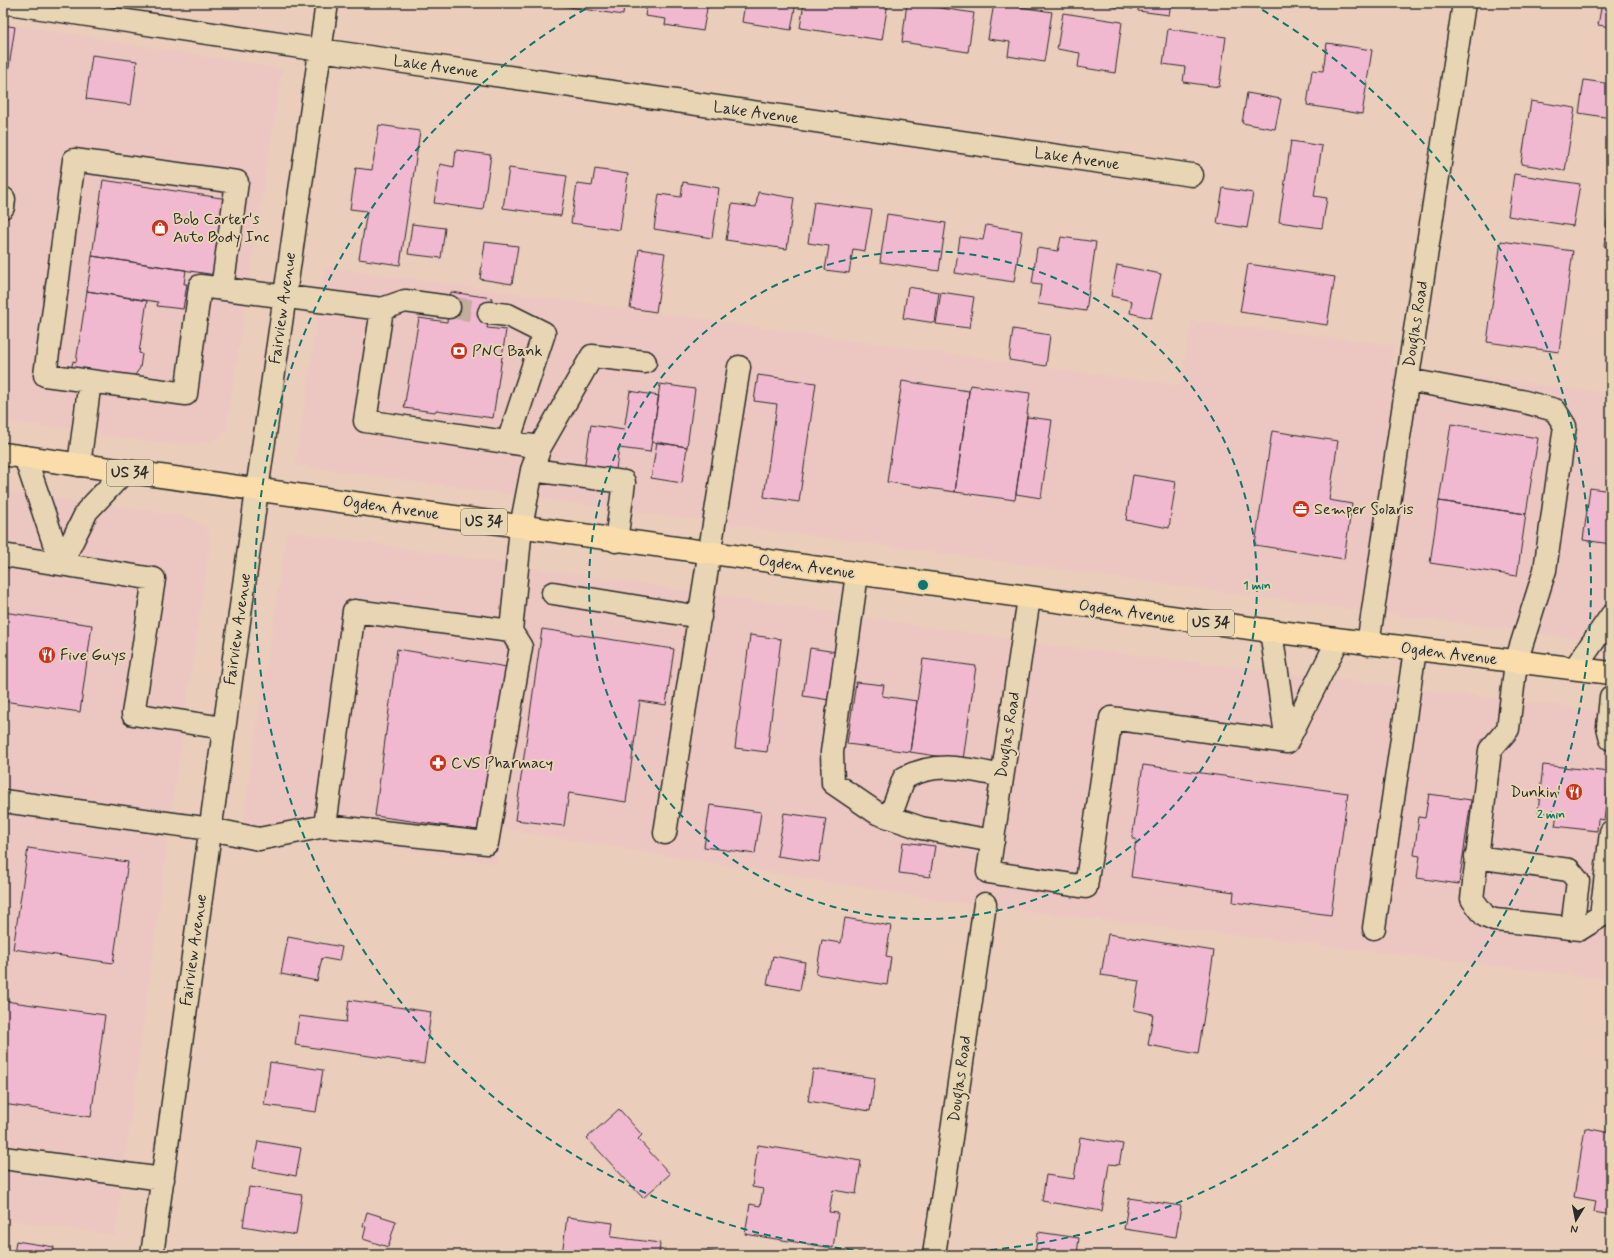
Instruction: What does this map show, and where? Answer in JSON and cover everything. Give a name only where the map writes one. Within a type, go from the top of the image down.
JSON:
[{"type":"main road","name":"Ogden Avenue","points":[[3,454],[616,541],[1271,631],[1415,650],[1611,673]]},
{"type":"street","name":"Lake Avenue","points":[[8,3],[320,50],[1192,175]]},
{"type":"street","name":"Fairview Avenue","points":[[152,1255],[257,490],[327,3]]},
{"type":"street","name":"Douglas Road","points":[[1368,644],[1464,3]]},
{"type":"street","points":[[222,289],[236,182],[74,160],[45,375],[186,394],[200,286],[222,289],[285,297],[382,309],[405,301],[449,307]]},
{"type":"street","points":[[382,309],[365,421],[540,447]]},
{"type":"street","points":[[489,313],[508,316],[544,333],[508,442]]},
{"type":"street","points":[[3,801],[211,829],[259,839],[325,826],[487,843],[521,647],[510,631],[521,527],[532,470],[540,447],[592,356],[645,362]]},
{"type":"street","points":[[665,833],[711,553],[739,368]]},
{"type":"street","points":[[1408,380],[1522,401],[1555,410],[1565,426],[1545,570],[1516,662],[1508,729],[1490,750],[1472,900],[1485,916],[1494,920],[1580,929],[1600,916],[1611,832]]},
{"type":"street","points":[[79,465],[90,381]]},
{"type":"street","points":[[25,457],[61,564]]},
{"type":"street","points":[[532,470],[624,482],[616,541]]},
{"type":"street","points":[[61,564],[87,511],[124,472]]},
{"type":"street","points":[[3,555],[154,579],[132,714],[224,728]]},
{"type":"street","points":[[858,574],[832,752],[833,782],[877,813],[922,828],[992,841]]},
{"type":"street","points":[[553,593],[700,617]]},
{"type":"street","name":"Douglas Road","points":[[1029,598],[988,872],[1086,887],[1111,718],[1287,742]]},
{"type":"street","points":[[325,826],[354,611],[510,631]]},
{"type":"street","points":[[1575,668],[1611,616]]},
{"type":"street","points":[[1271,631],[1287,742]]},
{"type":"street","points":[[1287,742],[1338,640]]},
{"type":"street","points":[[1374,928],[1415,650]]},
{"type":"street","points":[[1611,696],[1608,727],[1611,738]]},
{"type":"street","points":[[890,817],[904,778],[919,770],[950,766],[1002,776]]},
{"type":"street","points":[[1476,857],[1569,870],[1578,881],[1572,928]]},
{"type":"street","name":"Douglas Road","points":[[934,1255],[985,904]]},
{"type":"street","points":[[3,1158],[163,1179]]},
{"type":"shaded area","points":[[3,23],[282,69],[226,428],[221,436],[208,442],[190,445],[152,442],[3,420]]},
{"type":"shaded area","points":[[325,267],[1180,386],[1192,321],[1394,345],[1391,366],[1611,394],[1611,643],[1336,607],[296,465]]},
{"type":"shaded area","points":[[3,491],[178,515],[194,520],[207,528],[210,542],[176,778],[115,1235],[3,1219]]},
{"type":"shaded area","points":[[287,531],[1056,646],[1611,712],[1611,979],[959,903],[503,829],[496,863],[242,826]]},
{"type":"building","points":[[543,3],[624,3],[623,15]]},
{"type":"building","points":[[647,3],[708,3],[703,31],[665,25],[666,19],[645,16]]},
{"type":"building","points":[[745,3],[796,3],[791,30],[742,22]]},
{"type":"building","points":[[804,3],[888,3],[882,40],[800,28]]},
{"type":"building","points":[[907,3],[974,13],[968,52],[902,42]]},
{"type":"building","points":[[994,3],[1052,12],[1044,62],[1008,56],[1010,42],[988,39]]},
{"type":"building","points":[[1110,3],[1134,3],[1133,9],[1110,6]]},
{"type":"building","points":[[1139,3],[1171,3],[1169,15],[1138,11]]},
{"type":"building","points":[[1602,3],[1611,3],[1611,27],[1598,25]]},
{"type":"building","points":[[1063,13],[1122,22],[1115,73],[1078,67],[1080,53],[1057,49]]},
{"type":"building","points":[[3,25],[15,27],[3,107]]},
{"type":"building","points":[[1168,29],[1226,37],[1219,87],[1183,82],[1185,67],[1163,64]]},
{"type":"building","points":[[1327,43],[1372,50],[1362,114],[1307,105],[1312,70],[1323,71]]},
{"type":"building","points":[[92,55],[137,61],[131,105],[86,99]]},
{"type":"building","points":[[1584,80],[1611,84],[1611,118],[1579,113]]},
{"type":"building","points":[[1247,93],[1281,99],[1275,129],[1242,123]]},
{"type":"building","points":[[1531,101],[1575,108],[1565,171],[1521,164]]},
{"type":"building","points":[[379,125],[420,131],[400,265],[359,259],[367,211],[350,209],[356,168],[372,170]]},
{"type":"building","points":[[1291,141],[1322,146],[1314,196],[1327,198],[1322,228],[1279,222]]},
{"type":"building","points":[[456,150],[491,155],[483,210],[434,203],[440,164],[454,167]]},
{"type":"building","points":[[509,168],[567,176],[561,216],[503,208]]},
{"type":"building","points":[[595,169],[628,174],[620,230],[571,223],[577,184],[592,186]]},
{"type":"building","points":[[1514,174],[1580,184],[1573,226],[1508,216]]},
{"type":"building","name":"Bob Carter's Auto Body Inc","points":[[103,180],[228,199],[216,275],[92,256]]},
{"type":"building","points":[[683,182],[719,188],[712,238],[654,229],[659,194],[681,197]]},
{"type":"building","points":[[1223,188],[1253,193],[1247,228],[1217,223]]},
{"type":"building","points":[[758,192],[794,198],[787,249],[726,240],[732,204],[756,207]]},
{"type":"building","points":[[814,202],[872,210],[865,251],[853,249],[849,273],[825,270],[829,246],[808,243]]},
{"type":"building","points":[[887,214],[946,223],[939,271],[880,262]]},
{"type":"building","points":[[1608,216],[1611,216],[1611,247],[1604,246]]},
{"type":"building","points":[[412,224],[445,228],[441,258],[408,254]]},
{"type":"building","points":[[986,225],[1022,231],[1014,282],[955,273],[960,237],[983,240]]},
{"type":"building","points":[[1061,237],[1096,242],[1086,311],[1038,304],[1041,285],[1032,284],[1037,248],[1058,251]]},
{"type":"building","points":[[1501,241],[1573,251],[1559,352],[1487,342]]},
{"type":"building","points":[[485,242],[518,246],[512,284],[480,279]]},
{"type":"building","points":[[639,249],[665,253],[656,312],[630,308]]},
{"type":"building","points":[[92,256],[186,270],[184,284],[187,284],[183,309],[157,306],[158,302],[87,291]]},
{"type":"building","points":[[1248,264],[1335,277],[1327,325],[1240,312]]},
{"type":"building","points":[[1117,265],[1161,274],[1151,318],[1130,313],[1132,301],[1111,296]]},
{"type":"building","points":[[908,287],[939,292],[935,323],[903,318]]},
{"type":"building","points":[[87,291],[147,301],[139,353],[142,354],[140,368],[135,375],[130,378],[71,370],[73,361],[76,362]]},
{"type":"building","name":"PNC Bank","points":[[451,292],[492,298],[487,328],[506,330],[493,418],[436,410],[435,412],[404,408],[419,318],[447,322]]},
{"type":"building","points":[[941,292],[974,297],[969,328],[936,324]]},
{"type":"building","points":[[1013,329],[1050,335],[1046,366],[1009,360]]},
{"type":"building","points":[[758,375],[816,383],[799,502],[764,497],[777,404],[754,401]]},
{"type":"building","points":[[902,381],[969,391],[955,492],[887,482]]},
{"type":"building","points":[[660,384],[695,389],[687,447],[652,442]]},
{"type":"building","points":[[970,385],[1030,393],[1015,500],[955,492]]},
{"type":"building","points":[[630,391],[659,396],[650,452],[619,448],[616,469],[584,469],[591,425],[624,430]]},
{"type":"building","points":[[1027,417],[1052,420],[1041,498],[1016,494]]},
{"type":"building","points":[[1451,424],[1538,438],[1526,514],[1439,501]]},
{"type":"building","points":[[1272,431],[1338,441],[1329,500],[1352,504],[1344,559],[1255,545]]},
{"type":"building","points":[[657,442],[687,447],[682,483],[651,478]]},
{"type":"building","points":[[1133,475],[1176,482],[1169,528],[1126,520]]},
{"type":"building","points":[[1590,488],[1611,491],[1611,544],[1583,540]]},
{"type":"building","points":[[1439,501],[1526,514],[1517,576],[1430,563]]},
{"type":"building","points":[[3,612],[92,625],[80,712],[3,701]]},
{"type":"building","points":[[542,629],[674,649],[666,705],[640,701],[626,802],[569,793],[564,826],[515,820]]},
{"type":"building","points":[[750,635],[781,639],[767,752],[735,748]]},
{"type":"building","points":[[810,648],[843,653],[836,701],[803,696]]},
{"type":"building","name":"CVS Pharmacy","points":[[397,649],[507,667],[484,831],[375,816]]},
{"type":"building","points":[[923,659],[976,666],[963,760],[910,752]]},
{"type":"building","points":[[856,682],[884,685],[882,696],[917,701],[910,752],[847,744]]},
{"type":"building","points":[[1143,765],[1348,793],[1331,915],[1233,902],[1234,892],[1131,877],[1136,839],[1132,839]]},
{"type":"building","name":"Dunkin'","points":[[1543,765],[1610,772],[1604,820],[1598,819],[1597,831],[1555,826],[1557,814],[1538,812]]},
{"type":"building","points":[[1429,794],[1471,800],[1459,884],[1417,878],[1420,856],[1414,855],[1419,817],[1425,818]]},
{"type":"building","points":[[710,805],[761,812],[755,854],[704,847]]},
{"type":"building","points":[[784,813],[826,819],[819,862],[777,856]]},
{"type":"building","points":[[903,842],[935,846],[930,877],[899,873]]},
{"type":"building","points":[[28,848],[128,862],[113,963],[13,949]]},
{"type":"building","points":[[845,918],[891,926],[886,956],[891,957],[887,985],[816,974],[822,940],[841,943]]},
{"type":"building","points":[[1108,934],[1214,951],[1198,1054],[1148,1045],[1153,1014],[1134,1010],[1139,981],[1101,975]]},
{"type":"building","points":[[288,937],[342,947],[339,961],[322,958],[317,981],[281,974]]},
{"type":"building","points":[[773,956],[805,962],[800,990],[767,984]]},
{"type":"building","points":[[349,1000],[431,1012],[424,1064],[295,1045],[299,1016],[346,1022]]},
{"type":"building","points":[[5,1001],[105,1015],[91,1117],[3,1104],[3,1019]]},
{"type":"building","points":[[270,1062],[323,1070],[316,1112],[264,1105]]},
{"type":"building","points":[[813,1069],[875,1078],[870,1111],[808,1101]]},
{"type":"building","points":[[619,1109],[642,1135],[638,1139],[670,1174],[643,1198],[587,1138]]},
{"type":"building","points":[[1585,1128],[1611,1133],[1611,1215],[1594,1212],[1596,1201],[1574,1197]]},
{"type":"building","points":[[1080,1137],[1123,1144],[1119,1165],[1109,1164],[1102,1211],[1042,1201],[1046,1175],[1074,1179]]},
{"type":"building","points":[[258,1141],[301,1148],[296,1176],[253,1168]]},
{"type":"building","points":[[758,1145],[861,1161],[856,1194],[833,1190],[829,1212],[838,1213],[833,1248],[745,1234],[750,1204],[760,1206],[763,1189],[752,1187]]},
{"type":"building","points":[[249,1187],[302,1195],[296,1235],[243,1226]]},
{"type":"building","points":[[1129,1198],[1181,1206],[1176,1237],[1124,1229]]},
{"type":"building","points":[[367,1212],[396,1221],[388,1247],[363,1239],[366,1227],[363,1226]]},
{"type":"building","points":[[567,1217],[613,1223],[611,1237],[660,1243],[659,1255],[562,1255]]},
{"type":"building","points":[[1038,1232],[1079,1238],[1077,1254],[1083,1255],[1035,1255]]},
{"type":"building","points":[[16,1241],[54,1247],[53,1255],[14,1255]]},
{"type":"building","points":[[706,1251],[727,1254],[705,1255]]},
{"type":"tunnel","points":[[449,307],[489,313]]},
{"type":"place","name":"Bob Carter's Auto Body Inc","points":[[160,228]]},
{"type":"place","name":"PNC Bank","points":[[459,351]]},
{"type":"place","name":"Semper Solaris","points":[[1301,509]]},
{"type":"place","name":"Five Guys","points":[[47,655]]},
{"type":"place","name":"CVS Pharmacy","points":[[438,763]]},
{"type":"place","name":"Dunkin'","points":[[1574,792]]}]
